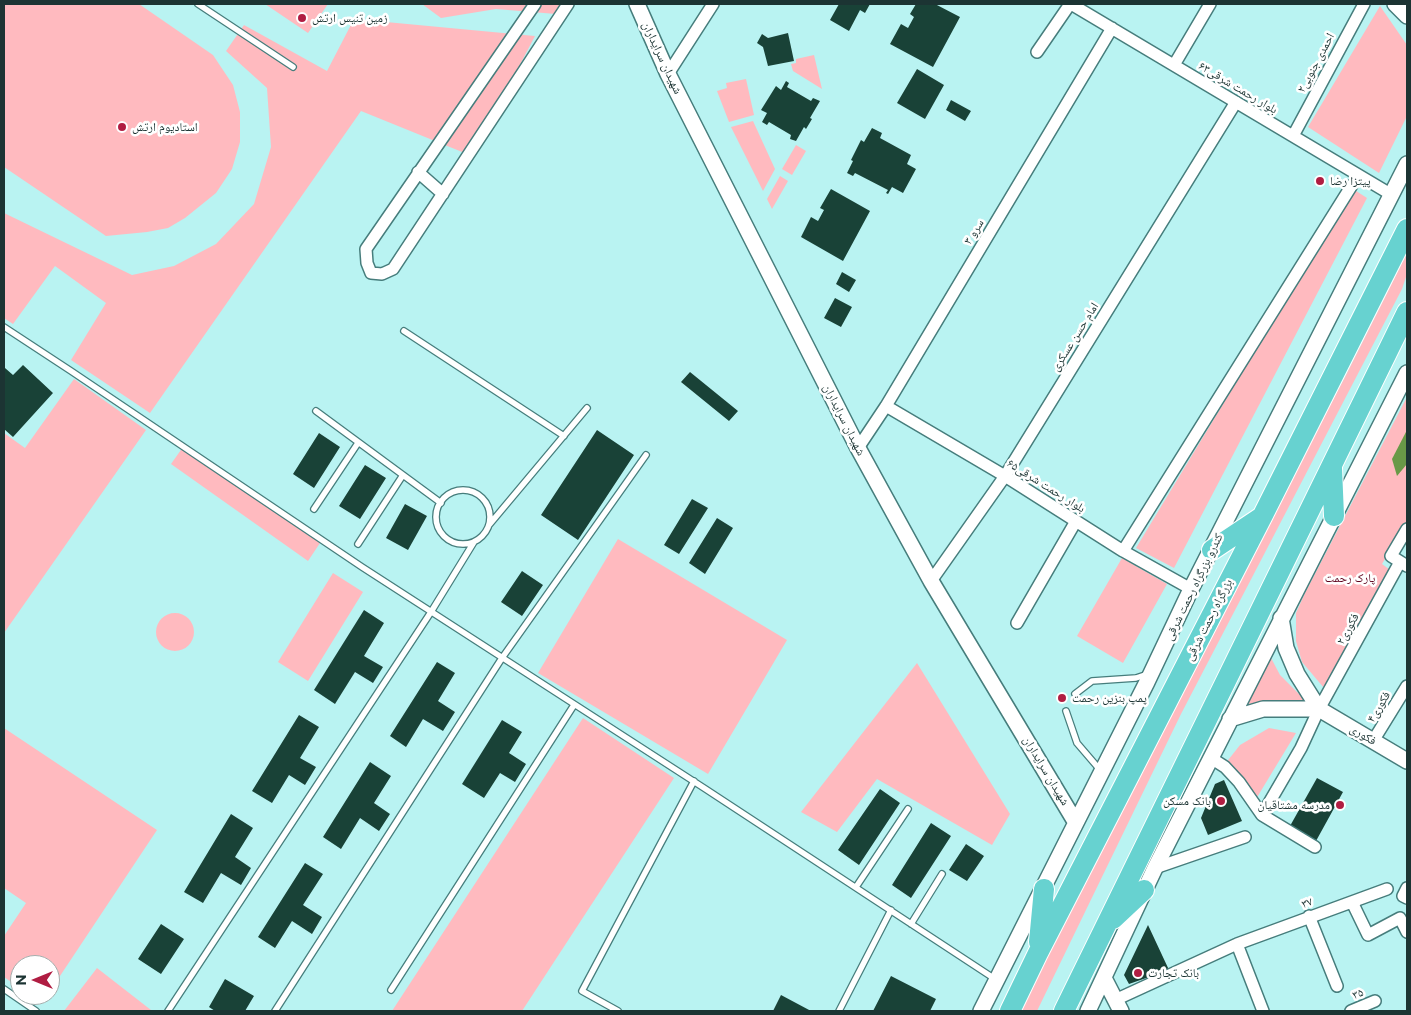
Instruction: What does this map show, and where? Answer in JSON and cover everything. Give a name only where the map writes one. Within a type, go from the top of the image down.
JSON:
[{"type":"highway","name":"بزرگراه رحمت شرقی","points":[[1010,1011],[1407,229]]},
{"type":"highway","points":[[1064,1011],[1407,312]]},
{"type":"highway","points":[[1332,465],[1334,516]]},
{"type":"highway","points":[[1212,550],[1262,517]]},
{"type":"highway","points":[[1038,953],[1044,889]]},
{"type":"highway","points":[[1104,927],[1144,890]]},
{"type":"main road","name":"شهیدان سرایداران","points":[[637,4],[668,74],[858,448],[931,581],[1076,823]]},
{"type":"main road","points":[[1395,4],[1407,16]]},
{"type":"main road","points":[[1399,4],[1407,7]]},
{"type":"main road","name":"کندرو بزرگراه رحمت شرقی","points":[[981,1011],[1152,672],[1191,589],[1407,164]]},
{"type":"main road","points":[[1088,1011],[1155,868],[1407,373]]},
{"type":"main road","name":"فکوری","points":[[1281,618],[1286,648],[1297,674],[1319,709],[1407,762]]},
{"type":"main road","points":[[1230,719],[1263,709],[1319,709]]},
{"type":"main road","points":[[1104,978],[1118,1006]]},
{"type":"street","points":[[535,4],[366,249],[366,263],[371,273],[382,274],[394,269],[563,6]]},
{"type":"street","points":[[668,74],[713,4]]},
{"type":"street","points":[[1037,52],[1070,4]]},
{"type":"street","name":"بلوار رحمت شرقی۶۳","points":[[1070,4],[1392,195]]},
{"type":"street","points":[[1174,66],[1210,4]]},
{"type":"street","name":"احمدی جنوبی۲","points":[[1293,136],[1364,4]]},
{"type":"street","name":"سرو ۳","points":[[858,448],[886,406],[1112,28]]},
{"type":"street","name":"امام حسن عسکری","points":[[931,581],[1005,476],[1236,102]]},
{"type":"street","points":[[418,172],[442,194]]},
{"type":"street","points":[[1123,551],[1352,185]]},
{"type":"street","name":"بلوار رحمت شرقی۶۵","points":[[886,406],[1005,476],[1123,551],[1191,589]]},
{"type":"street","points":[[1018,623],[1076,521]]},
{"type":"street","points":[[1404,564],[1391,556],[1407,529]]},
{"type":"street","name":"فکوری۲","points":[[1262,815],[1301,748],[1319,709],[1404,564]]},
{"type":"street","name":"فکوری۴","points":[[1373,741],[1407,686]]},
{"type":"street","points":[[1211,758],[1225,767],[1239,782],[1262,815],[1315,847]]},
{"type":"street","points":[[1155,868],[1244,837]]},
{"type":"street","points":[[1407,888],[1403,896],[1407,898]]},
{"type":"street","name":"۳۷","points":[[1118,1006],[1236,944],[1387,889]]},
{"type":"street","points":[[1352,902],[1368,935],[1400,918],[1407,932]]},
{"type":"street","points":[[1310,916],[1337,986]]},
{"type":"street","points":[[1236,944],[1262,1011]]},
{"type":"street","name":"۳۵","points":[[1351,1011],[1375,1001]]},
{"type":"lane","points":[[198,4],[293,67]]},
{"type":"lane","points":[[4,327],[354,561],[997,980]]},
{"type":"lane","points":[[404,331],[564,436]]},
{"type":"lane","points":[[168,1011],[432,612],[474,542],[485,532],[587,408]]},
{"type":"lane","points":[[316,411],[440,502]]},
{"type":"lane","points":[[314,509],[358,442]]},
{"type":"lane","points":[[275,1011],[502,658],[646,455]]},
{"type":"lane","points":[[358,544],[403,475]]},
{"type":"lane","points":[[474,542],[454,543],[442,535],[436,522],[437,509],[440,502],[445,497],[458,491],[478,495],[487,506],[488,526]]},
{"type":"lane","points":[[1075,694],[1092,681],[1136,678],[1152,672]]},
{"type":"lane","points":[[391,990],[574,705]]},
{"type":"lane","points":[[1066,711],[1077,743],[1102,772]]},
{"type":"lane","points":[[618,1011],[582,991],[694,781]]},
{"type":"lane","points":[[856,887],[908,809]]},
{"type":"lane","points":[[912,924],[942,874]]},
{"type":"lane","points":[[839,1011],[891,910]]},
{"type":"lane","points":[[4,989],[36,1011]]},
{"type":"green space","name":"استادیوم ارتش","points":[[4,4],[139,4],[213,55],[233,85],[240,112],[240,142],[232,169],[216,193],[185,218],[168,228],[106,236],[4,167]]},
{"type":"green space","name":"زمین تنیس ارتش","points":[[265,4],[328,4],[308,33]]},
{"type":"green space","points":[[422,4],[565,4],[556,14],[496,9],[441,18]]},
{"type":"green space","points":[[1380,6],[1407,45],[1407,116],[1379,173],[1308,127]]},
{"type":"green space","points":[[354,19],[535,36],[472,156],[361,111],[150,413],[71,360],[106,303],[55,266],[13,324],[4,318],[4,213],[132,275],[174,266],[216,244],[254,204],[271,147],[267,88],[226,51],[244,25],[327,71]]},
{"type":"green space","points":[[814,55],[822,89],[793,71],[791,64],[796,63],[796,59]]},
{"type":"green space","points":[[746,79],[754,115],[729,122],[717,91],[727,88],[726,83]]},
{"type":"green space","points":[[753,121],[775,169],[763,191],[731,127]]},
{"type":"green space","points":[[796,145],[806,151],[792,175],[782,169]]},
{"type":"green space","points":[[780,176],[788,181],[772,209],[767,199]]},
{"type":"green space","points":[[1353,189],[1367,198],[1174,568],[1136,548]]},
{"type":"green space","points":[[1407,253],[1407,274],[1402,289],[1181,714],[1037,1011],[1020,1011],[1222,612],[1345,377]]},
{"type":"green space","points":[[74,379],[146,430],[4,633],[4,433],[25,448]]},
{"type":"green space","name":"پارک رحمت","points":[[1407,397],[1407,522],[1382,564],[1393,572],[1324,688],[1302,662],[1296,641],[1296,613]]},
{"type":"green space","points":[[183,447],[320,543],[308,561],[171,464]]},
{"type":"green space","points":[[618,539],[787,640],[708,774],[538,673]]},
{"type":"green space","points":[[1122,558],[1167,584],[1123,663],[1077,636]]},
{"type":"green space","points":[[333,573],[363,592],[308,681],[278,662]]},
{"type":"green space","points":[[175,613],[188,619],[194,632],[188,645],[175,651],[162,645],[156,632],[162,619]]},
{"type":"green space","points":[[1270,656],[1280,675],[1312,707],[1276,700],[1242,705]]},
{"type":"green space","points":[[917,663],[1010,814],[992,845],[877,779],[837,832],[801,812]]},
{"type":"green space","points":[[583,718],[674,778],[522,1011],[392,1011]]},
{"type":"green space","points":[[4,728],[157,830],[60,976],[60,955],[10,955],[10,981],[4,977],[4,936],[26,903],[4,888]]},
{"type":"green space","points":[[1269,728],[1296,733],[1256,799],[1225,764],[1240,745]]},
{"type":"green space","points":[[97,968],[151,1010],[64,1011]]},
{"type":"shaded area","points":[[1407,430],[1407,464],[1397,476],[1392,459]]},
{"type":"building","points":[[839,4],[870,4],[865,13],[860,10],[849,31],[830,20]]},
{"type":"building","points":[[916,4],[935,4],[960,17],[933,67],[890,44],[901,24],[908,28],[914,17],[910,14]]},
{"type":"building","points":[[788,33],[794,61],[768,66],[763,47],[757,43],[762,34],[768,38]]},
{"type":"building","points":[[917,69],[944,85],[925,119],[897,103]]},
{"type":"building","points":[[786,81],[789,83],[787,87],[811,101],[813,98],[820,101],[806,129],[804,127],[796,141],[790,139],[791,135],[769,122],[767,125],[762,122],[767,113],[761,110],[776,86],[781,90]]},
{"type":"building","points":[[951,100],[971,111],[965,121],[946,110]]},
{"type":"building","points":[[872,128],[882,133],[880,138],[911,155],[907,164],[916,169],[903,193],[892,187],[888,194],[886,193],[888,190],[855,173],[853,176],[847,173],[861,140],[864,142]]},
{"type":"building","points":[[831,189],[870,211],[843,261],[801,237],[811,217],[818,221],[824,210],[820,208]]},
{"type":"building","points":[[842,272],[856,280],[849,292],[836,284]]},
{"type":"building","points":[[835,298],[852,307],[841,327],[824,318]]},
{"type":"building","points":[[23,365],[53,393],[13,437],[4,429],[4,369],[13,375]]},
{"type":"building","points":[[690,372],[738,411],[729,421],[681,382]]},
{"type":"building","points":[[597,430],[634,455],[578,540],[541,515]]},
{"type":"building","points":[[319,433],[340,447],[314,488],[293,474]]},
{"type":"building","points":[[365,465],[386,478],[360,519],[339,506]]},
{"type":"building","points":[[692,499],[708,508],[679,554],[664,545]]},
{"type":"building","points":[[405,504],[427,516],[408,550],[386,538]]},
{"type":"building","points":[[717,518],[733,528],[705,574],[689,563]]},
{"type":"building","points":[[522,571],[543,585],[522,616],[501,602]]},
{"type":"building","points":[[364,610],[384,623],[364,656],[383,667],[373,683],[355,672],[335,704],[314,690]]},
{"type":"building","points":[[437,662],[455,673],[438,701],[455,712],[443,731],[423,719],[406,747],[390,736]]},
{"type":"building","points":[[299,715],[319,727],[300,758],[316,767],[305,785],[289,775],[272,803],[252,791]]},
{"type":"building","points":[[502,720],[522,732],[509,753],[526,764],[515,782],[500,773],[484,798],[462,784]]},
{"type":"building","points":[[370,762],[391,776],[374,803],[390,814],[379,831],[360,818],[341,849],[323,837]]},
{"type":"building","name":"مدرسه مشتاقیان","points":[[1317,778],[1343,792],[1316,841],[1290,826]]},
{"type":"building","name":"بانک مسکن","points":[[1224,780],[1242,821],[1208,835],[1201,818],[1215,784]]},
{"type":"building","points":[[880,789],[900,803],[859,865],[838,850]]},
{"type":"building","points":[[231,814],[253,828],[235,857],[251,868],[241,885],[221,873],[203,903],[184,892]]},
{"type":"building","points":[[931,823],[951,836],[911,898],[892,885]]},
{"type":"building","points":[[966,844],[984,856],[967,881],[949,870]]},
{"type":"building","points":[[305,863],[323,874],[303,905],[322,917],[312,934],[292,921],[275,948],[258,937]]},
{"type":"building","points":[[161,924],[184,939],[161,974],[138,959]]},
{"type":"building","points":[[1148,925],[1169,970],[1129,984],[1124,975]]},
{"type":"building","points":[[891,976],[936,999],[930,1011],[873,1011]]},
{"type":"building","points":[[225,979],[254,996],[245,1011],[215,1011],[209,1007]]},
{"type":"building","points":[[781,995],[811,1011],[773,1011]]},
{"type":"place","name":"زمین تنیس ارتش","points":[[302,18]]},
{"type":"place","name":"استادیوم ارتش","points":[[122,127]]},
{"type":"place","name":"پیتزا رضا","points":[[1320,181]]},
{"type":"place","name":"پمپ بنزین رحمت","points":[[1062,698]]},
{"type":"place","name":"بانک مسکن","points":[[1221,801]]},
{"type":"place","name":"مدرسه مشتاقیان","points":[[1340,805]]},
{"type":"place","name":"بانک تجارت","points":[[1138,973]]}]
